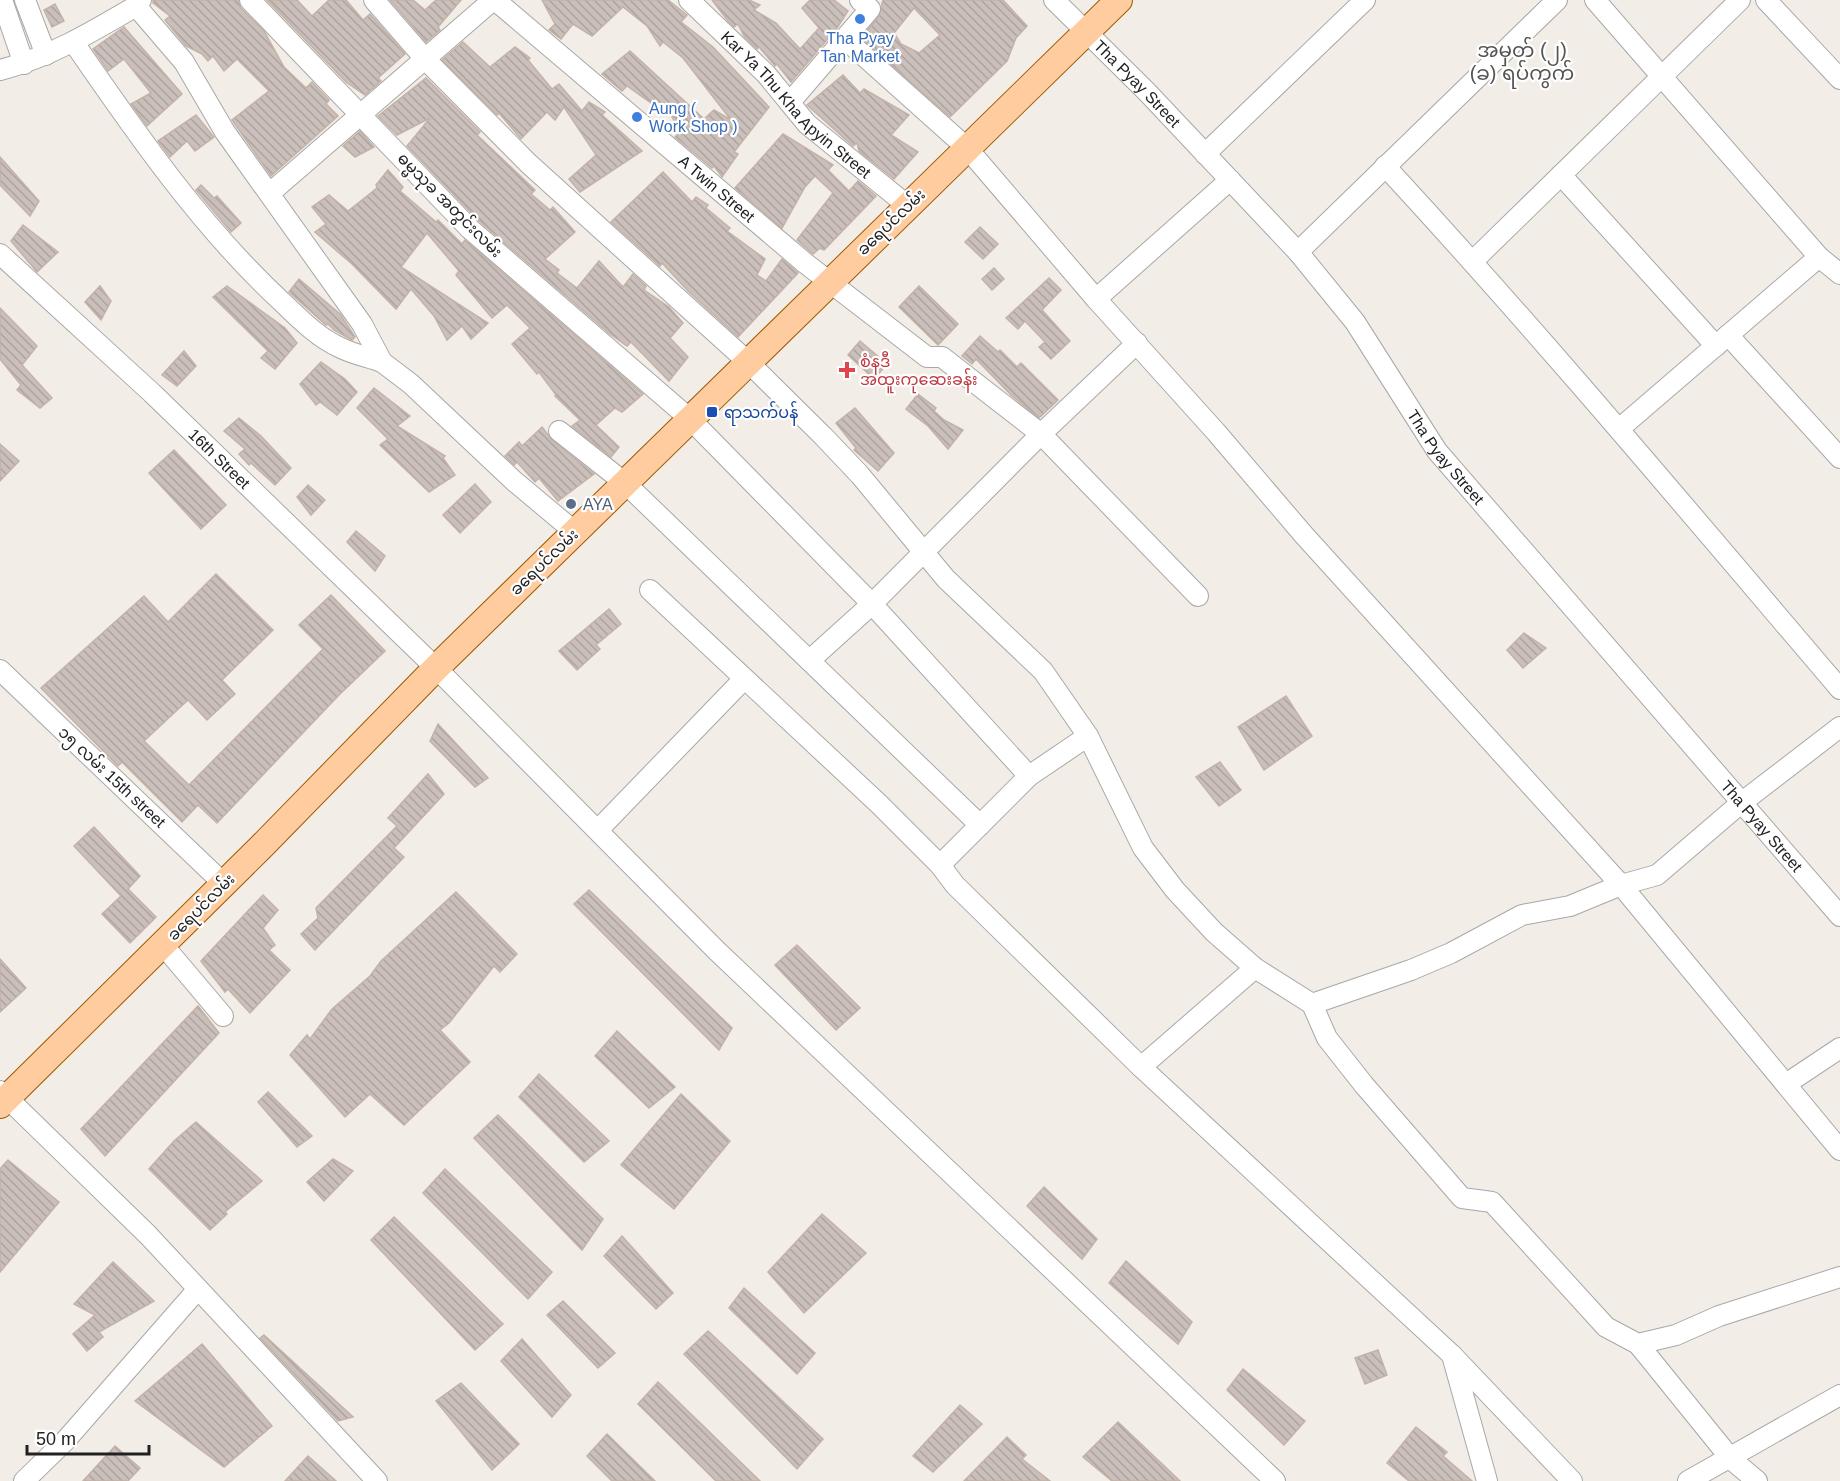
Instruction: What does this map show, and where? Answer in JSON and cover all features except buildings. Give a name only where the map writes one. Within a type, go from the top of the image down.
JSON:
[{"type":"main road","name":"ခရေပင်လမ်း","points":[[2,1098],[163,945],[436,668],[1119,0]]},
{"type":"street","points":[[2,0],[24,64]]},
{"type":"street","points":[[26,0],[46,55]]},
{"type":"street","name":"ဓမ္မသုခ အတွင်းလမ်း","points":[[250,0],[470,229],[690,419],[872,604],[1029,776]]},
{"type":"street","points":[[374,0],[426,60],[528,163],[748,362],[860,475],[921,553],[1043,671],[1088,736],[1143,848],[1175,890],[1206,924],[1255,968],[1312,1004],[1327,1038],[1462,1198],[1492,1202],[1606,1327],[1638,1344],[1731,1459],[1757,1481]]},
{"type":"street","points":[[270,193],[494,0]]},
{"type":"street","name":"A Twin Street","points":[[494,0],[830,282],[927,357],[942,357],[1041,434],[1198,596]]},
{"type":"street","name":"Kar Ya Thu Kha Apyin Street","points":[[689,0],[766,74],[791,101],[807,124],[908,206]]},
{"type":"street","points":[[791,101],[870,9],[860,0]]},
{"type":"street","name":"Tha Pyay Street","points":[[1054,0],[1147,92],[1298,252],[1355,322],[1437,451],[1840,916]]},
{"type":"street","points":[[1204,154],[1365,0]]},
{"type":"street","points":[[1298,252],[1557,0]]},
{"type":"street","points":[[1595,0],[1819,257],[1840,274]]},
{"type":"street","points":[[1473,261],[1740,0]]},
{"type":"street","points":[[1766,0],[1840,79]]},
{"type":"street","points":[[0,70],[24,64],[74,42],[139,3],[184,62],[225,132],[362,324],[382,362]]},
{"type":"street","points":[[845,39],[967,148],[1096,299],[1311,542],[1621,885],[1840,1150]]},
{"type":"street","points":[[74,42],[126,119],[173,180],[256,278],[308,326],[339,348],[382,362],[411,384],[514,481],[574,532]]},
{"type":"street","points":[[1385,166],[1473,261],[1840,689]]},
{"type":"street","points":[[1561,175],[1840,458]]},
{"type":"street","points":[[1096,299],[1230,180]]},
{"type":"street","name":"16th Street","points":[[0,254],[152,393],[436,668],[717,951],[1275,1481]]},
{"type":"street","points":[[1619,429],[1819,257]]},
{"type":"street","points":[[810,660],[872,604],[1041,434],[1137,343]]},
{"type":"street","points":[[559,431],[625,483],[980,825]]},
{"type":"street","points":[[650,590],[743,680],[880,805],[940,865],[955,885],[1141,1067],[1452,1355],[1572,1481]]},
{"type":"street","name":"၁၅ လမ်း 15th street","points":[[0,670],[224,884]]},
{"type":"street","points":[[598,830],[743,680]]},
{"type":"street","points":[[1312,1004],[1421,966],[1522,915],[1570,906],[1621,885],[1657,875],[1741,803],[1840,727]]},
{"type":"street","points":[[940,865],[1029,776],[1088,736]]},
{"type":"street","points":[[163,945],[223,1016]]},
{"type":"street","points":[[1141,1067],[1255,968]]},
{"type":"street","points":[[1786,1084],[1840,1048]]},
{"type":"street","points":[[2,1098],[148,1235],[377,1481]]},
{"type":"street","points":[[1638,1344],[1676,1335],[1730,1312],[1840,1277]]},
{"type":"street","points":[[24,1481],[65,1441],[198,1289]]},
{"type":"street","points":[[1452,1355],[1487,1481]]},
{"type":"street","points":[[1688,1481],[1731,1459],[1840,1395]]},
{"type":"place","name":"Tha Pyay Tan Market","points":[[860,19]]},
{"type":"place","name":"Aung ( Work Shop )","points":[[637,117]]},
{"type":"place","name":"စံနဒီ အထူးကုဆေးခန်း","points":[[847,370]]},
{"type":"place","name":"ရာသက်ပန်","points":[[712,412]]},
{"type":"place","name":"AYA","points":[[571,504]]},
{"type":"district","name":"အမှတ် (၂) (ခ) ရပ်ကွက်","points":[[1522,62]]}]
